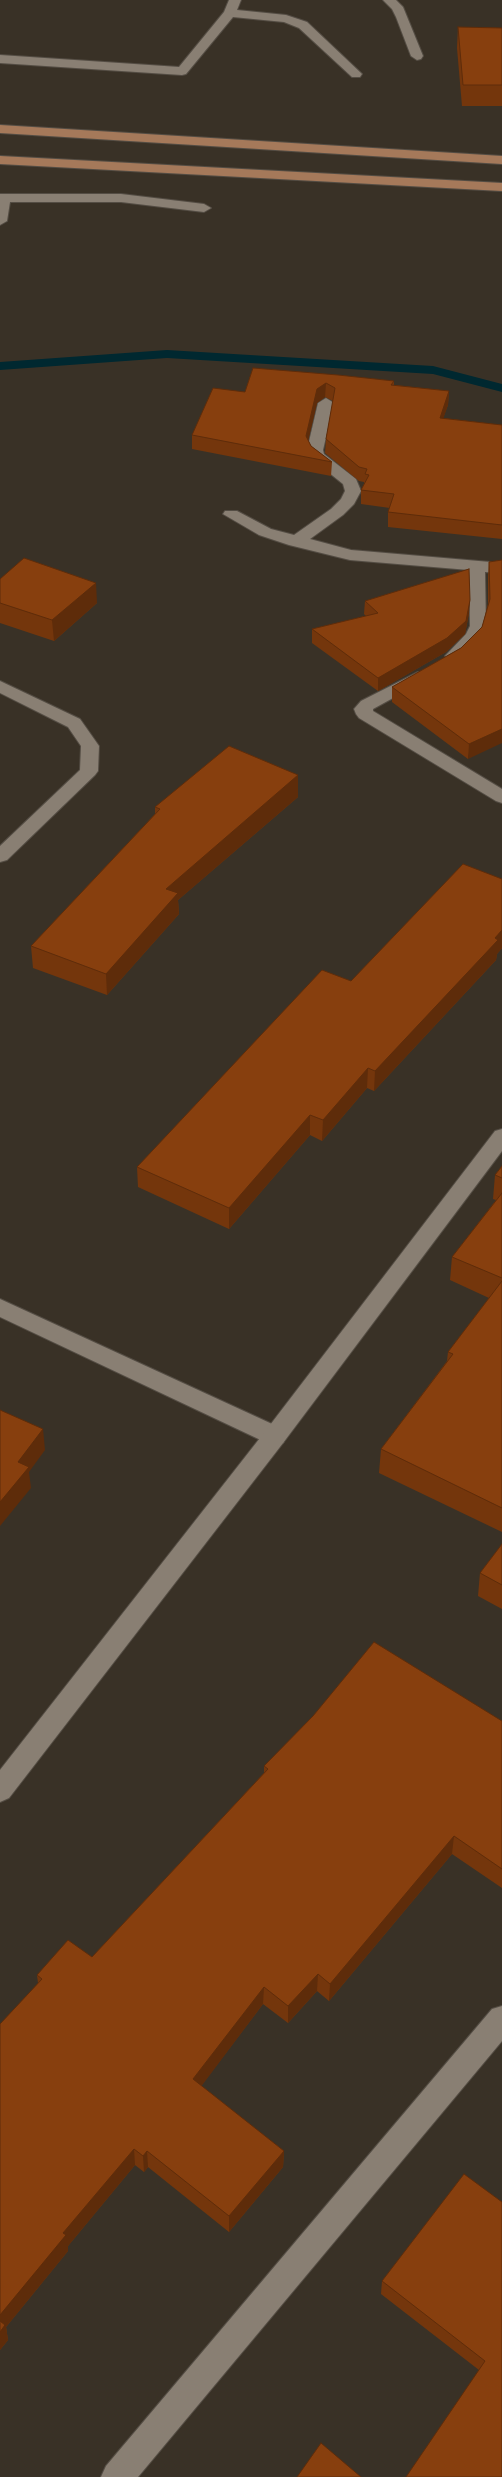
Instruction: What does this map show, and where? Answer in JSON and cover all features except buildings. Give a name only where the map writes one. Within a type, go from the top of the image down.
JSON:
[{"type":"main road","points":[[0,130],[502,160]]},
{"type":"main road","points":[[0,160],[502,187]]},
{"type":"street","points":[[0,59],[182,71],[230,13],[235,0]]},
{"type":"street","points":[[389,0],[397,7],[402,17],[416,56]]},
{"type":"street","points":[[230,13],[286,19],[303,25],[356,74]]},
{"type":"street","points":[[0,221],[2,198],[120,198],[204,208]]},
{"type":"street","points":[[295,542],[337,512],[348,500],[353,491],[350,482],[317,456],[315,450],[326,403]]},
{"type":"street","points":[[231,514],[265,532],[295,542],[350,555],[502,568]]},
{"type":"street","points":[[477,565],[478,626],[474,636],[453,657],[367,705],[363,709],[366,714],[502,797]]},
{"type":"street","points":[[0,686],[74,723],[90,746],[89,771],[63,798],[0,856]]},
{"type":"street","points":[[0,1790],[275,1436],[502,1136]]},
{"type":"street","points":[[0,1307],[275,1436]]},
{"type":"street","points":[[117,2477],[502,2019]]},
{"type":"waterway","points":[[0,366],[167,354],[433,370],[502,388]]}]
